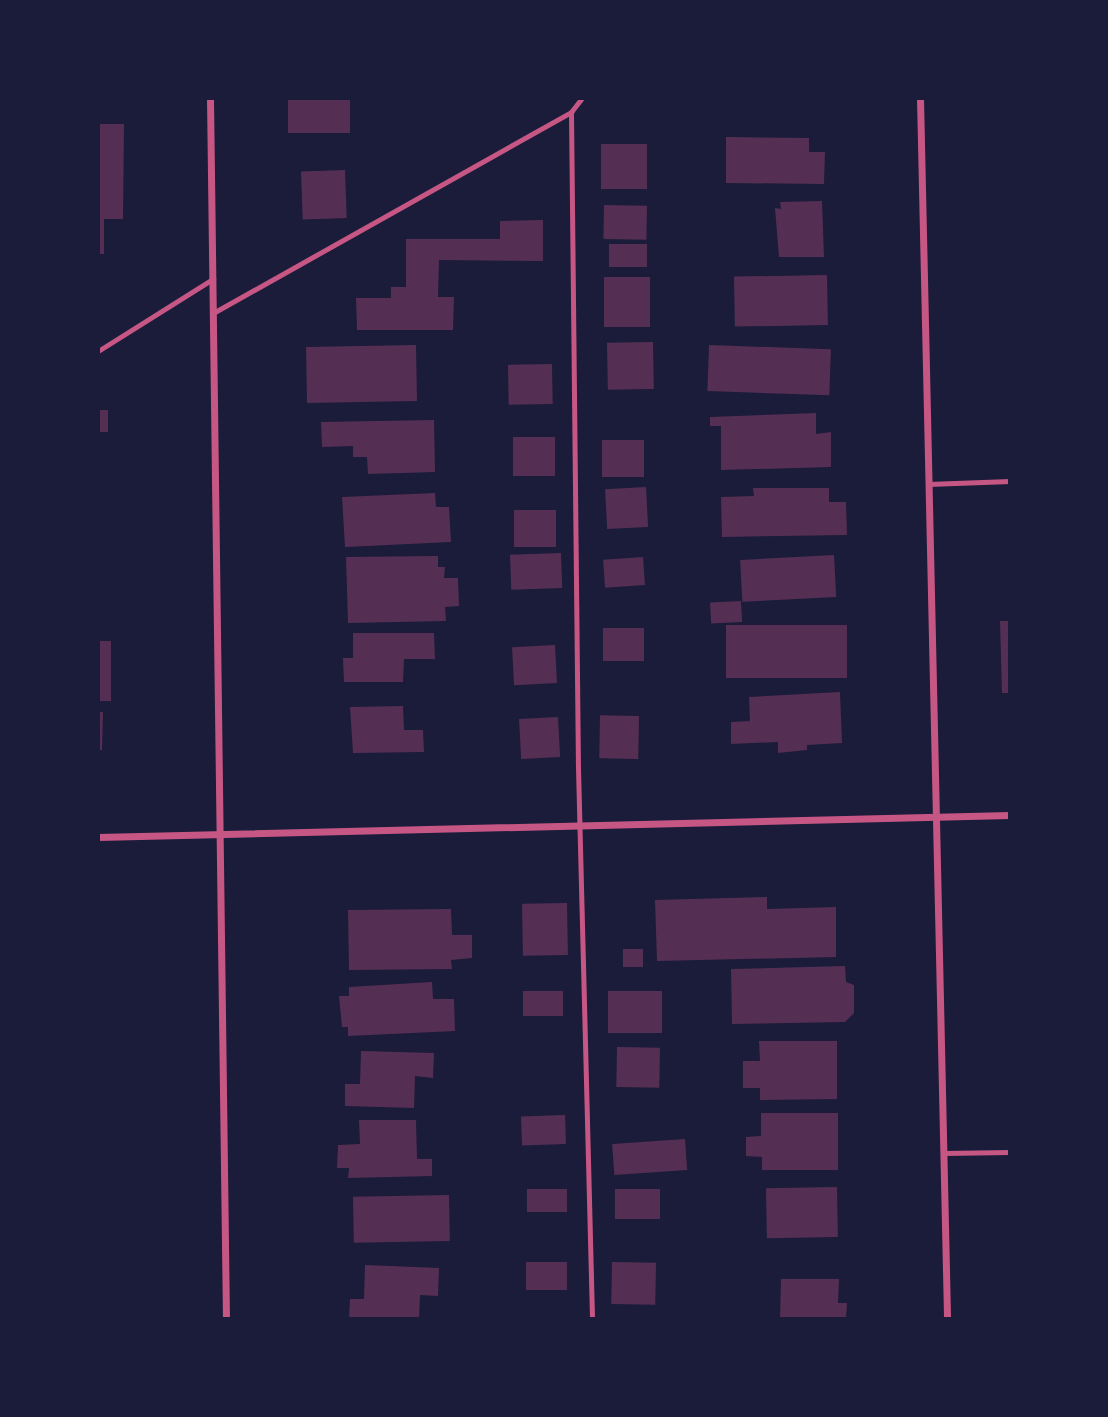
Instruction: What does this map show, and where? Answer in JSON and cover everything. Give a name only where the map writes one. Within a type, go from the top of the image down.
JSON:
[{"type":"street","points":[[211,98],[226,1319]]},
{"type":"street","points":[[920,98],[947,1319]]},
{"type":"street","points":[[98,837],[1010,815]]},
{"type":"lane","points":[[213,313],[571,112],[582,98]]},
{"type":"lane","points":[[571,112],[579,826],[592,1319]]},
{"type":"lane","points":[[98,351],[213,279]]},
{"type":"lane","points":[[929,484],[1010,481]]},
{"type":"lane","points":[[943,1153],[1010,1152]]},
{"type":"building","points":[[288,98],[350,98],[350,133],[288,133]]},
{"type":"building","points":[[98,124],[124,124],[123,219],[104,219],[104,254],[98,254]]},
{"type":"building","points":[[726,137],[809,138],[809,152],[825,152],[824,184],[726,183]]},
{"type":"building","points":[[601,144],[647,144],[647,189],[601,189]]},
{"type":"building","points":[[345,170],[347,218],[303,220],[301,172]]},
{"type":"building","points":[[822,201],[824,257],[779,257],[775,208],[781,209],[780,202]]},
{"type":"building","points":[[604,205],[647,206],[646,240],[603,239]]},
{"type":"building","points":[[543,220],[543,261],[439,260],[438,297],[454,297],[453,330],[357,330],[356,298],[391,298],[391,287],[406,287],[406,239],[500,239],[500,221]]},
{"type":"building","points":[[609,244],[647,244],[647,267],[609,267]]},
{"type":"building","points":[[827,275],[828,325],[735,327],[734,277]]},
{"type":"building","points":[[604,277],[650,277],[650,327],[604,327]]},
{"type":"building","points":[[653,342],[654,389],[608,390],[607,343]]},
{"type":"building","points":[[416,345],[417,401],[307,403],[306,347]]},
{"type":"building","points":[[709,345],[831,349],[829,395],[707,391]]},
{"type":"building","points":[[552,364],[553,404],[509,405],[508,365]]},
{"type":"building","points":[[98,410],[108,410],[108,432],[98,432]]},
{"type":"building","points":[[816,413],[816,434],[831,432],[831,467],[721,470],[721,426],[710,426],[710,417]]},
{"type":"building","points":[[434,420],[435,472],[368,474],[367,457],[353,457],[353,446],[322,447],[321,422]]},
{"type":"building","points":[[513,437],[555,437],[555,476],[513,476]]},
{"type":"building","points":[[602,440],[644,440],[644,477],[602,477]]},
{"type":"building","points":[[646,487],[648,527],[607,529],[605,489]]},
{"type":"building","points":[[753,488],[829,488],[829,502],[846,502],[847,535],[722,537],[721,497],[754,496]]},
{"type":"building","points":[[435,493],[436,507],[449,507],[451,542],[345,547],[342,497]]},
{"type":"building","points":[[514,510],[556,510],[556,547],[514,547]]},
{"type":"building","points":[[561,553],[562,588],[511,590],[510,555]]},
{"type":"building","points":[[834,555],[836,597],[742,602],[740,560]]},
{"type":"building","points":[[438,556],[438,567],[445,567],[444,578],[458,578],[459,606],[445,607],[446,621],[348,623],[346,557]]},
{"type":"building","points":[[643,557],[645,585],[605,588],[603,560]]},
{"type":"building","points":[[741,601],[742,622],[711,624],[710,603]]},
{"type":"building","points":[[1000,621],[1010,621],[1010,693],[1002,693]]},
{"type":"building","points":[[726,625],[847,625],[847,678],[726,678]]},
{"type":"building","points":[[603,628],[644,628],[644,661],[603,661]]},
{"type":"building","points":[[353,633],[434,633],[435,659],[404,659],[403,682],[344,682],[343,658],[353,658]]},
{"type":"building","points":[[98,641],[111,641],[111,701],[98,701]]},
{"type":"building","points":[[555,645],[557,683],[514,685],[512,647]]},
{"type":"building","points":[[840,692],[842,743],[807,745],[807,750],[778,753],[778,742],[731,744],[731,722],[750,721],[749,697]]},
{"type":"building","points":[[403,706],[404,730],[423,730],[424,752],[353,753],[350,707]]},
{"type":"building","points":[[98,712],[103,712],[102,750],[98,750]]},
{"type":"building","points":[[600,715],[639,716],[638,759],[599,758]]},
{"type":"building","points":[[558,717],[560,757],[521,759],[519,719]]},
{"type":"building","points":[[767,897],[767,909],[836,907],[836,957],[657,961],[655,900]]},
{"type":"building","points":[[567,903],[568,955],[523,956],[522,904]]},
{"type":"building","points":[[451,909],[452,935],[472,935],[472,958],[451,960],[452,969],[349,970],[348,910]]},
{"type":"building","points":[[623,949],[643,949],[643,967],[623,967]]},
{"type":"building","points":[[845,966],[846,982],[854,985],[854,1013],[845,1022],[732,1024],[731,969]]},
{"type":"building","points":[[432,982],[433,999],[454,999],[455,1031],[348,1036],[348,1027],[342,1027],[339,996],[349,996],[349,987]]},
{"type":"building","points":[[523,991],[563,991],[563,1016],[523,1016]]},
{"type":"building","points":[[608,991],[662,991],[662,1033],[608,1033]]},
{"type":"building","points":[[759,1041],[837,1041],[837,1099],[760,1100],[760,1088],[743,1088],[743,1061],[760,1061]]},
{"type":"building","points":[[617,1047],[660,1048],[659,1088],[616,1087]]},
{"type":"building","points":[[361,1051],[434,1053],[433,1078],[415,1076],[414,1108],[345,1106],[345,1084],[360,1084]]},
{"type":"building","points":[[761,1113],[838,1113],[838,1170],[762,1170],[762,1157],[746,1156],[746,1137],[761,1136]]},
{"type":"building","points":[[565,1115],[566,1144],[522,1146],[521,1117]]},
{"type":"building","points":[[359,1120],[416,1120],[417,1159],[432,1159],[432,1176],[348,1178],[349,1168],[337,1168],[338,1145],[360,1144]]},
{"type":"building","points":[[685,1139],[687,1170],[614,1175],[612,1144]]},
{"type":"building","points":[[837,1187],[838,1237],[767,1238],[766,1188]]},
{"type":"building","points":[[527,1189],[567,1189],[567,1212],[527,1212]]},
{"type":"building","points":[[615,1189],[660,1189],[660,1219],[615,1219]]},
{"type":"building","points":[[449,1195],[450,1241],[354,1243],[353,1197]]},
{"type":"building","points":[[526,1262],[567,1262],[567,1290],[526,1290]]},
{"type":"building","points":[[612,1262],[656,1263],[655,1305],[611,1304]]},
{"type":"building","points":[[365,1265],[439,1268],[438,1296],[420,1295],[419,1319],[349,1319],[350,1299],[364,1299]]},
{"type":"building","points":[[781,1279],[839,1279],[838,1303],[847,1303],[846,1319],[780,1319]]}]
